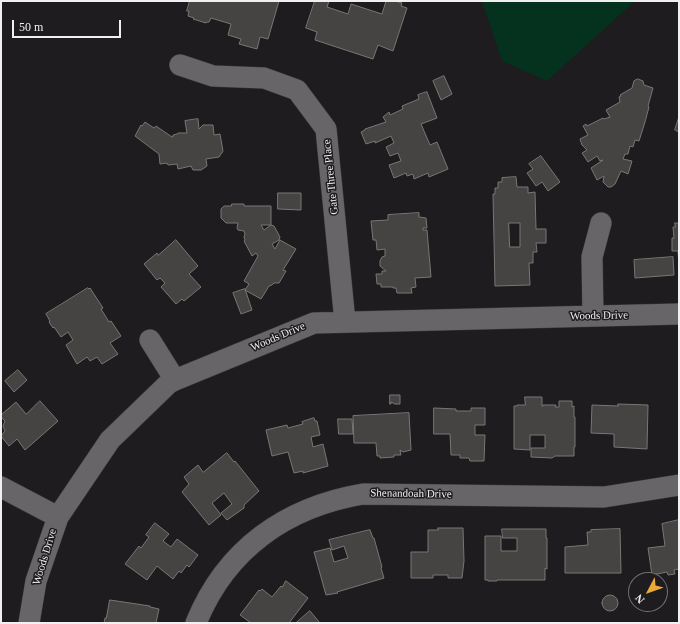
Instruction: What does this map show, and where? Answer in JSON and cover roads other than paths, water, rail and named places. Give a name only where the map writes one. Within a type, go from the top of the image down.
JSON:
[{"type":"street","name":"Gate Three Place","points":[[180,65],[213,76],[264,78],[297,90],[326,129],[345,322]]},
{"type":"street","points":[[593,316],[592,257],[601,223]]},
{"type":"street","name":"Woods Drive","points":[[29,623],[36,581],[58,517],[110,440],[169,383],[175,380],[314,323],[679,314]]},
{"type":"street","points":[[150,340],[175,380]]},
{"type":"street","name":"Shenandoah Drive","points":[[196,623],[210,594],[222,576],[236,559],[248,548],[268,531],[285,520],[304,510],[343,497],[363,494],[604,497],[679,485]]},
{"type":"street","points":[[1,487],[58,517]]}]
